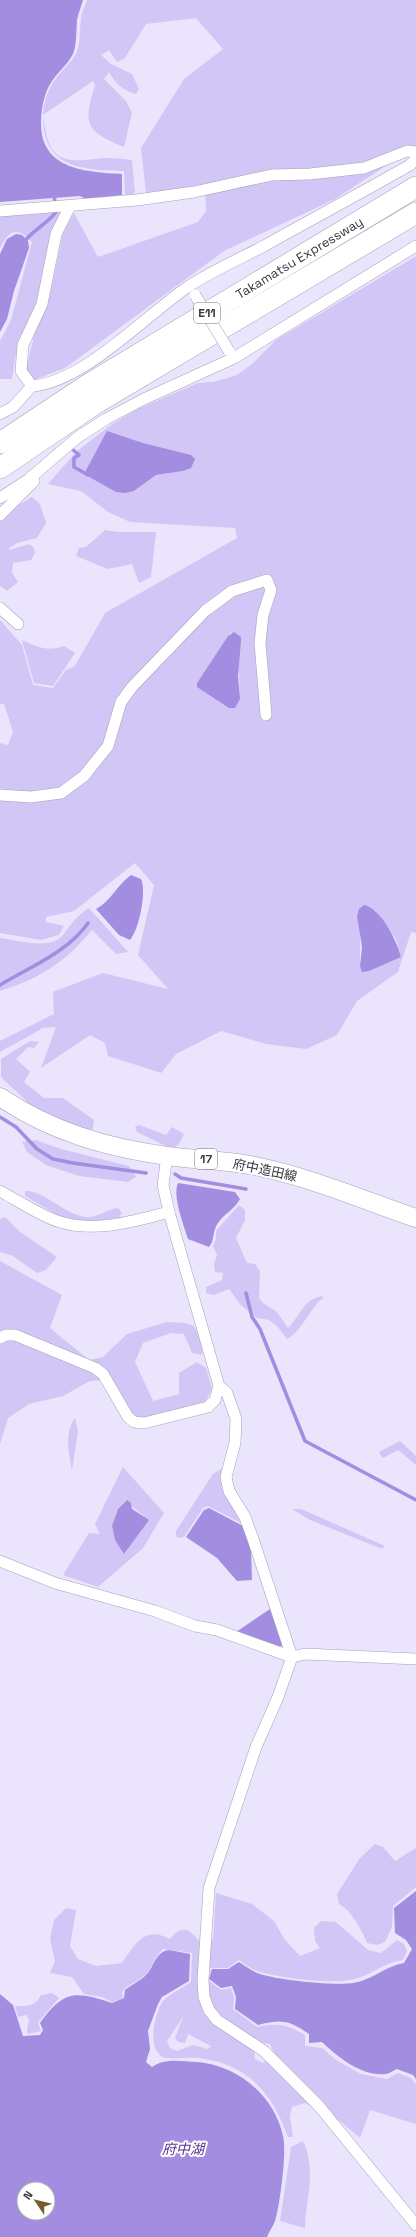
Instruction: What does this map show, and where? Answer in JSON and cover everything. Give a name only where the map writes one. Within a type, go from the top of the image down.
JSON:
[{"type":"highway","name":"Takamatsu Expressway","points":[[0,443],[86,386],[416,187]]},
{"type":"highway","name":"Takamatsu Expressway","points":[[0,468],[96,403],[416,213]]},
{"type":"main road","name":"府中造田線","points":[[0,1097],[27,1115],[46,1124],[96,1142],[167,1156],[255,1166],[314,1182],[416,1218]]},
{"type":"street","points":[[0,211],[70,206],[194,192],[272,176],[310,174],[364,168],[407,151],[416,152]]},
{"type":"street","points":[[0,414],[13,407],[32,386],[45,385],[66,376],[192,291],[410,165],[416,159]]},
{"type":"street","points":[[32,386],[21,371],[23,345],[42,304],[56,234],[70,206]]},
{"type":"street","points":[[0,498],[30,477],[78,437],[106,419],[231,354],[416,246]]},
{"type":"street","points":[[192,291],[231,354]]},
{"type":"street","points":[[0,515],[20,498],[34,481],[30,477]]},
{"type":"street","points":[[0,795],[31,797],[61,793],[84,776],[108,746],[121,702],[132,687],[205,611],[232,591],[267,580],[271,590],[263,615],[260,642],[266,715]]},
{"type":"street","points":[[0,608],[18,624]]},
{"type":"street","points":[[0,1338],[6,1335],[15,1335],[95,1368],[103,1374],[128,1417],[134,1422],[144,1423],[208,1408],[215,1400],[219,1386],[169,1212],[163,1185],[167,1156]]},
{"type":"street","points":[[0,1190],[59,1222],[88,1227],[130,1221],[169,1212]]},
{"type":"street","points":[[219,1386],[227,1393],[236,1419],[235,1443],[226,1477],[229,1491],[245,1517],[292,1657],[278,1697],[256,1747],[209,1888],[203,1980],[204,1997],[209,2010],[217,2020],[264,2051],[319,2106],[416,2225]]},
{"type":"street","points":[[0,1561],[55,1584],[155,1611],[195,1626],[217,1630],[292,1657],[305,1654],[416,1659]]},
{"type":"shaded area","points":[[87,0],[416,0],[416,146],[335,199],[224,251],[65,368],[34,380],[26,370],[36,327],[48,304],[63,233],[74,213],[98,257],[198,222],[206,211],[205,185],[146,193],[141,148],[184,79],[223,49],[196,18],[146,24],[125,58],[117,62],[109,50],[101,55],[111,64],[132,74],[139,89],[136,94],[127,91],[114,80],[109,72],[104,79],[126,101],[132,113],[124,147],[101,136],[90,125],[89,109],[95,85],[93,81],[43,115],[44,103],[50,88],[70,63],[78,50],[80,24]]},
{"type":"shaded area","points":[[43,116],[48,141],[57,155],[63,158],[70,160],[117,158],[132,160],[135,193],[125,195],[124,171],[98,170],[74,165],[63,160],[54,153],[48,143],[44,129]]},
{"type":"shaded area","points":[[63,212],[39,299],[18,341],[12,379],[0,379],[0,341],[11,320],[32,242],[22,234],[14,232],[7,237],[0,248],[0,216]]},
{"type":"shaded area","points":[[416,256],[416,933],[411,932],[398,972],[357,1001],[337,1035],[306,1049],[266,1044],[221,1031],[176,1054],[161,1073],[108,1056],[105,1043],[90,1035],[41,1068],[56,1027],[43,1028],[0,1052],[0,1041],[54,1014],[53,992],[103,973],[168,989],[138,955],[154,885],[135,863],[74,911],[46,917],[46,922],[64,926],[59,935],[41,940],[0,933],[0,743],[8,745],[13,732],[4,704],[0,704],[0,620],[22,645],[33,685],[53,688],[66,670],[75,666],[105,613],[237,538],[235,528],[130,522],[108,512],[81,491],[48,484],[76,452],[112,424],[138,409],[198,383],[214,382],[237,375],[252,364],[276,340]],"holes":[[[107,432],[143,443],[183,471],[156,475],[134,491]],[[231,632],[239,671],[239,691],[238,700],[235,707],[229,708],[198,687],[197,683]],[[375,910],[396,939],[401,957],[360,965],[360,931]]]},
{"type":"shaded area","points":[[32,497],[40,504],[46,523],[37,538],[17,543],[9,548],[9,550],[29,544],[34,548],[35,553],[31,560],[13,563],[12,573],[18,582],[7,591],[0,586],[0,521],[12,509]]},
{"type":"shaded area","points":[[105,530],[118,532],[156,532],[151,577],[139,583],[132,564],[108,569],[76,556],[79,548],[86,547]]},
{"type":"shaded area","points":[[22,640],[48,649],[64,646],[75,653],[53,686],[34,683]]},
{"type":"shaded area","points":[[89,908],[128,952],[116,954],[92,930],[72,952],[51,968],[28,981],[0,991],[0,938],[42,944],[57,940],[78,917]]},
{"type":"shaded area","points":[[30,1041],[39,1042],[34,1048],[28,1047],[16,1059],[30,1072],[24,1082],[44,1098],[63,1098],[94,1120],[93,1129],[81,1130],[35,1109],[1,1077],[1,1059]]},
{"type":"shaded area","points":[[139,1125],[166,1135],[172,1127],[184,1134],[179,1144],[172,1149],[137,1132],[135,1127]]},
{"type":"shaded area","points":[[36,1140],[61,1149],[129,1166],[136,1177],[128,1182],[79,1176],[46,1165],[27,1152],[22,1142]]},
{"type":"shaded area","points":[[25,1191],[40,1194],[74,1214],[82,1216],[91,1217],[118,1208],[122,1213],[119,1218],[84,1222],[59,1216],[25,1196]]},
{"type":"shaded area","points":[[239,1205],[245,1210],[245,1220],[236,1238],[247,1263],[255,1264],[260,1271],[259,1298],[263,1303],[277,1312],[288,1328],[311,1300],[323,1296],[323,1298],[313,1308],[293,1335],[287,1339],[277,1326],[269,1320],[257,1318],[240,1304],[229,1289],[214,1295],[206,1293],[206,1287],[222,1280],[223,1273],[215,1272],[214,1264],[217,1255],[213,1246],[216,1239],[216,1231]]},
{"type":"shaded area","points":[[5,1217],[20,1232],[57,1257],[46,1270],[37,1273],[13,1256],[0,1252],[0,1219]]},
{"type":"shaded area","points":[[0,1261],[62,1295],[50,1328],[89,1360],[103,1357],[127,1334],[167,1322],[184,1323],[194,1326],[203,1345],[202,1355],[192,1353],[184,1334],[171,1333],[143,1343],[135,1362],[153,1401],[179,1394],[179,1373],[197,1362],[206,1368],[212,1389],[204,1404],[142,1418],[134,1416],[111,1380],[90,1381],[63,1396],[29,1404],[8,1418],[0,1444]]},
{"type":"shaded area","points":[[75,1418],[78,1432],[72,1470],[68,1436],[69,1430]]},
{"type":"shaded area","points":[[400,1441],[416,1456],[416,1465],[398,1450],[383,1458],[379,1452]]},
{"type":"shaded area","points":[[123,1467],[164,1513],[143,1548],[98,1587],[63,1575],[89,1533],[100,1534],[95,1524]],"holes":[[[125,1501],[144,1516],[125,1554],[115,1540],[112,1527],[116,1518],[116,1513]]]},
{"type":"shaded area","points":[[223,1468],[228,1496],[241,1523],[208,1506],[203,1508],[184,1537],[179,1538],[176,1536],[176,1531],[213,1474]]},
{"type":"shaded area","points":[[292,1509],[301,1509],[385,1546],[382,1549],[310,1520]]},
{"type":"shaded area","points":[[375,1844],[383,1847],[395,1861],[416,1848],[416,1887],[393,1906],[392,1927],[385,1942],[377,1945],[367,1943],[352,1916],[339,1904],[337,1894],[360,1858]]},
{"type":"shaded area","points":[[216,1893],[252,1904],[274,1921],[285,1940],[300,1956],[320,1948],[315,1941],[314,1928],[321,1921],[336,1922],[368,1950],[381,1953],[397,1940],[404,1944],[407,1951],[403,1960],[390,1963],[367,1975],[345,1981],[306,1980],[267,1974],[255,1970],[239,1960],[228,1968],[210,1968],[208,1980],[221,1990],[231,1988],[234,1997],[233,2009],[257,2027],[282,2025],[292,2029],[305,2035],[305,2046],[322,2048],[336,2060],[361,2074],[387,2079],[398,2073],[411,2078],[416,2084],[416,2124],[370,2110],[360,2138],[340,2121],[305,2103],[292,2107],[290,2117],[293,2137],[288,2137],[282,2121],[266,2094],[256,2083],[244,2074],[216,2061],[199,2058],[163,2057],[158,2053],[153,2039],[157,2013],[166,1998],[191,1982],[192,1953],[163,1949],[157,1955],[150,1969],[145,1975],[122,1992],[123,1998],[112,2002],[102,1997],[84,1994],[72,1977],[50,1973],[55,1961],[50,1939],[54,1920],[66,1908],[76,1910],[70,1946],[78,1959],[96,1966],[122,1963],[136,1943],[147,1935],[161,1935],[170,1939],[183,1929],[194,1935],[201,1944],[213,1940]],"holes":[[[183,2017],[175,2038],[178,2042],[185,2043],[188,2034],[211,2046],[208,2049],[193,2045],[177,2051],[170,2048],[167,2041]],[[259,2042],[270,2044],[273,2051],[263,2063],[255,2059],[254,2050]]]},
{"type":"shaded area","points":[[52,1993],[59,1998],[38,2022],[41,2031],[28,2034],[29,2019],[26,2015],[18,2017],[15,2006],[34,2004],[41,1995]]},
{"type":"shaded area","points":[[303,2141],[307,2152],[310,2173],[305,2228],[280,2221],[291,2147]]},
{"type":"water","points":[[0,0],[83,0],[77,20],[76,42],[73,54],[54,78],[44,100],[41,125],[43,140],[49,151],[58,160],[69,166],[95,172],[122,174],[122,195],[86,199],[80,196],[0,202]]},
{"type":"water","points":[[16,234],[22,235],[28,241],[29,248],[14,291],[7,319],[0,332],[0,254],[7,239]]},
{"type":"water","points":[[107,431],[143,443],[191,455],[195,459],[191,468],[183,471],[156,475],[134,491],[125,493],[116,492],[84,474]]},
{"type":"water","points":[[234,632],[241,637],[238,676],[240,699],[235,708],[229,708],[197,687],[197,683],[228,636]]},
{"type":"water","points":[[131,875],[141,879],[143,885],[143,901],[136,928],[130,940],[119,935],[96,909],[106,901]]},
{"type":"water","points":[[364,905],[370,907],[376,912],[387,926],[392,934],[401,957],[369,971],[362,972],[360,966],[362,947],[357,916],[359,909]]},
{"type":"water","points":[[178,1183],[235,1192],[240,1199],[218,1223],[209,1247],[188,1239],[177,1203],[176,1195]]},
{"type":"water","points":[[127,1500],[131,1503],[132,1509],[149,1520],[124,1554],[115,1540],[112,1526],[118,1509]]},
{"type":"water","points":[[209,1508],[243,1526],[251,1550],[252,1580],[237,1581],[217,1558],[186,1537],[204,1510]]},
{"type":"water","points":[[270,1609],[283,1645],[277,1648],[236,1632]]},
{"type":"water","points":[[416,1891],[416,2079],[413,2075],[397,2069],[387,2074],[377,2074],[359,2069],[343,2060],[322,2042],[309,2043],[309,2034],[290,2023],[273,2022],[258,2025],[235,2009],[236,1997],[232,1986],[221,1988],[209,1979],[212,1969],[228,1969],[239,1962],[255,1972],[275,1978],[318,1983],[344,1984],[366,1979],[391,1967],[404,1963],[412,1949],[406,1940],[395,1933],[394,1908]]},
{"type":"water","name":"府中湖","points":[[169,1950],[190,1954],[189,1981],[162,1997],[158,2004],[148,2031],[150,2049],[146,2062],[152,2067],[162,2062],[179,2061],[212,2064],[226,2069],[252,2085],[262,2095],[271,2108],[278,2121],[283,2136],[284,2154],[281,2191],[277,2213],[275,2221],[267,2237],[0,2237],[0,1994],[13,2005],[23,2036],[40,2035],[43,2030],[40,2023],[56,2004],[71,1996],[79,1995],[89,1996],[112,2003],[124,1998],[125,1990],[149,1972],[164,1951]]},
{"type":"waterway","points":[[24,242],[56,212],[54,194]]},
{"type":"waterway","points":[[71,448],[79,455],[74,458],[74,467],[88,475]]},
{"type":"waterway","points":[[0,985],[59,951],[80,933],[88,923]]},
{"type":"waterway","points":[[0,1117],[16,1127],[37,1149],[53,1159],[146,1173]]},
{"type":"waterway","points":[[175,1174],[181,1178],[246,1189]]},
{"type":"waterway","points":[[246,1293],[252,1317],[260,1329],[305,1441],[416,1500]]}]
